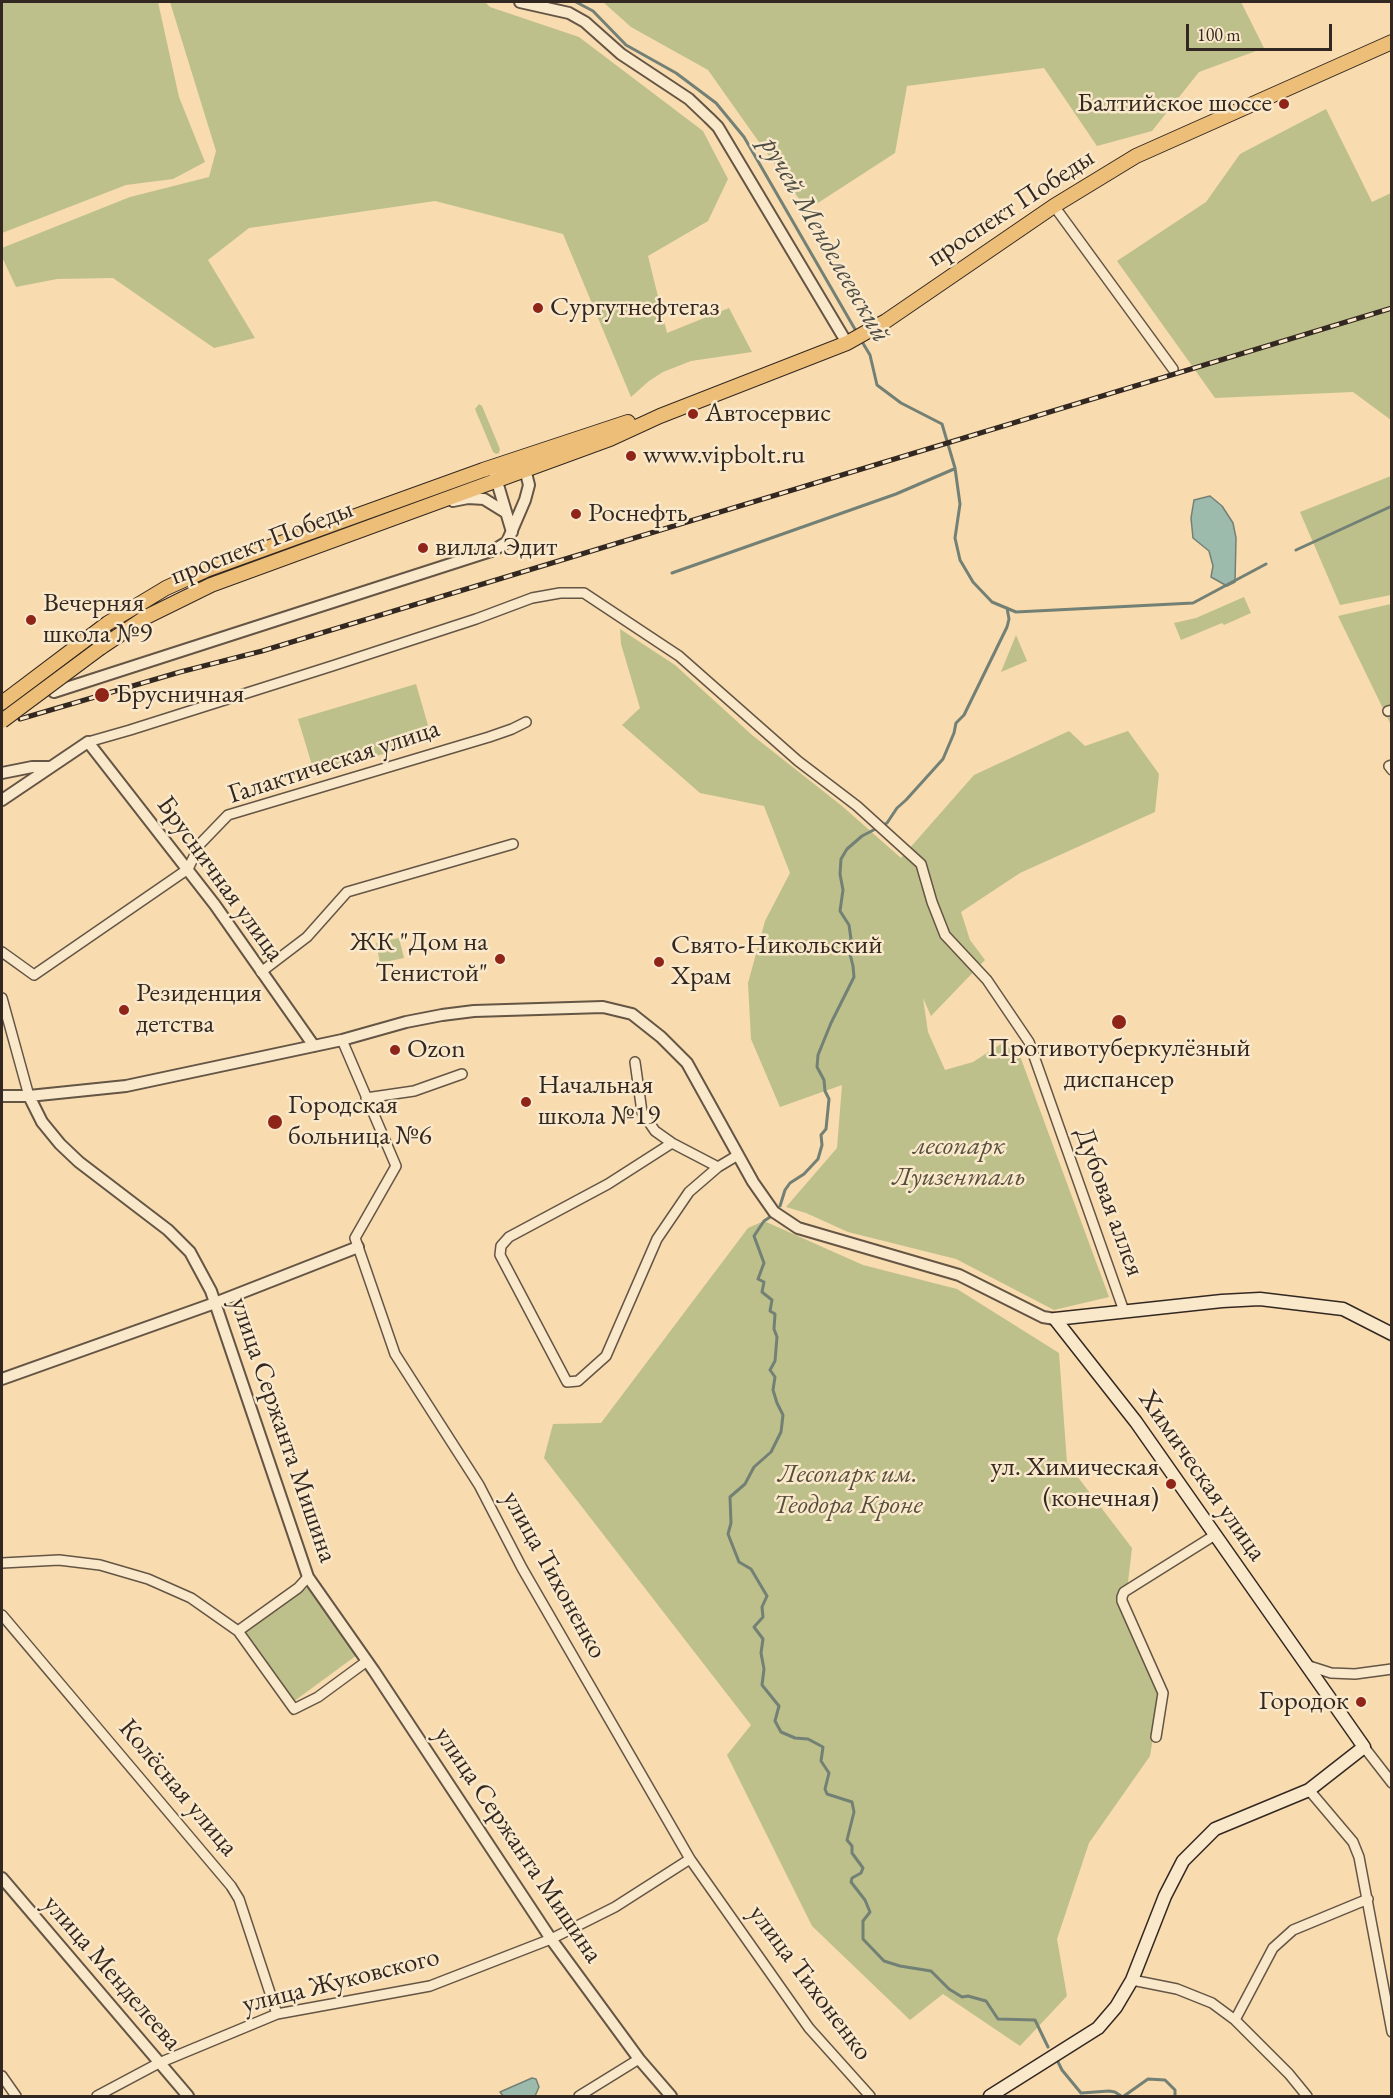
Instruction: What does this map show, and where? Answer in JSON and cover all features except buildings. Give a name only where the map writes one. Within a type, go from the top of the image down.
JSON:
[{"type":"main road","name":"проспект Победы","points":[[2,721],[100,648],[146,617],[175,601],[211,585],[440,500],[494,473],[525,469],[610,439],[660,416],[847,343],[867,332],[1054,206],[1136,156],[1392,42]]},
{"type":"main road","name":"проспект Победы","points":[[2,703],[82,642],[138,604],[206,570],[494,473],[640,418],[660,416]]},
{"type":"main road","points":[[1055,1319],[1260,1299],[1343,1308],[1392,1334]]},
{"type":"main road","name":"Химическая улица","points":[[1055,1319],[1136,1422],[1364,1747]]},
{"type":"main road","points":[[990,2097],[1098,2028],[1116,2007],[1132,1980],[1165,1896],[1183,1861],[1215,1829],[1309,1790],[1364,1747]]},
{"type":"street","points":[[520,2],[569,13],[585,22],[621,54],[688,99],[710,118],[718,127],[847,343]]},
{"type":"street","points":[[1054,206],[1173,369]]},
{"type":"street","points":[[54,692],[494,550],[507,542],[525,500],[529,485],[525,469]]},
{"type":"street","points":[[494,473],[512,532]]},
{"type":"street","points":[[440,500],[484,499],[505,512]]},
{"type":"street","name":"Дубовая аллея","points":[[88,742],[332,666],[476,619],[532,598],[560,593],[584,593],[679,656],[798,761],[876,823],[921,864],[945,935],[987,980],[1029,1042],[1124,1311]]},
{"type":"street","name":"Галактическая улица","points":[[2,952],[34,975],[188,869],[200,844],[228,815],[489,737],[526,722]]},
{"type":"street","points":[[2,800],[88,742]]},
{"type":"street","name":"Брусничная улица","points":[[88,742],[188,869],[314,1046]]},
{"type":"street","points":[[2,773],[32,767],[50,767]]},
{"type":"street","points":[[261,972],[307,937],[347,892],[513,844]]},
{"type":"street","name":"улица Сержанта Мишина","points":[[2,998],[29,1096],[42,1122],[79,1162],[168,1230],[190,1252],[211,1291],[308,1577],[367,1661],[551,1939],[639,2059],[671,2097]]},
{"type":"street","points":[[2,1096],[29,1096],[126,1086],[342,1040],[406,1022],[474,1011],[603,1007],[632,1014],[661,1037],[687,1063],[753,1182],[774,1212],[798,1228],[958,1275],[1043,1317],[1055,1319]]},
{"type":"street","points":[[2,1379],[215,1303],[358,1247],[355,1238],[396,1166],[342,1040]]},
{"type":"street","points":[[635,1062],[642,1112],[655,1131],[672,1143],[717,1167]]},
{"type":"street","points":[[366,1098],[414,1091],[462,1074]]},
{"type":"street","points":[[672,1143],[608,1184],[509,1237],[501,1246],[500,1255],[567,1382],[578,1381],[606,1356],[657,1239],[689,1192],[717,1167],[738,1155]]},
{"type":"street","name":"улица Тихоненко","points":[[358,1247],[395,1354],[479,1485],[522,1568],[690,1859],[809,2028],[870,2097]]},
{"type":"street","points":[[1156,1737],[1163,1693],[1122,1597],[1124,1592],[1215,1535]]},
{"type":"street","points":[[2,1563],[59,1560],[100,1565],[147,1579],[191,1598],[238,1631],[294,1708],[318,1697],[367,1661]]},
{"type":"street","points":[[238,1631],[298,1588],[308,1577]]},
{"type":"street","name":"Колёсная улица","points":[[2,1615],[231,1886],[239,1899],[277,2014]]},
{"type":"street","points":[[1306,1665],[1330,1673],[1347,1674],[1392,1669]]},
{"type":"street","points":[[1364,1747],[1392,1783]]},
{"type":"street","points":[[1309,1790],[1353,1842],[1359,1857],[1392,2032]]},
{"type":"street","name":"улица Жуковского","points":[[97,2097],[159,2063],[277,2014],[430,1986],[551,1939],[615,1907],[690,1859]]},
{"type":"street","name":"улица Менделеева","points":[[2,1878],[188,2097]]},
{"type":"street","points":[[1235,2020],[1273,1948],[1293,1930],[1368,1899]]},
{"type":"street","points":[[1132,1980],[1178,1989],[1212,2003],[1235,2020],[1289,2074],[1307,2097]]},
{"type":"street","points":[[579,2097],[639,2059]]},
{"type":"street","points":[[2,2076],[16,2097]]},
{"type":"green space","points":[[2,2],[158,2],[179,97],[205,162],[173,179],[126,185],[2,233]]},
{"type":"green space","points":[[170,2],[485,2],[490,7],[579,37],[703,131],[728,179],[708,221],[648,256],[667,333],[729,308],[752,352],[691,361],[663,372],[631,397],[563,234],[435,201],[249,228],[208,260],[255,338],[214,348],[113,278],[57,279],[16,287],[2,257],[2,248],[130,197],[209,177],[216,151]]},
{"type":"green space","points":[[603,2],[1241,2],[1264,48],[1199,72],[1152,131],[1097,146],[1044,68],[907,86],[895,153],[807,210],[708,70],[631,27]]},
{"type":"green space","points":[[1326,109],[1372,202],[1391,193],[1391,420],[1353,392],[1215,398],[1117,261],[1206,202],[1240,154]]},
{"type":"green space","points":[[479,404],[482,406],[500,449],[499,453],[493,452],[475,409]]},
{"type":"green space","points":[[1391,476],[1391,595],[1340,605],[1300,512]]},
{"type":"green space","points":[[1244,597],[1251,613],[1181,640],[1174,623],[1196,618]]},
{"type":"green space","points":[[1391,604],[1391,725],[1338,616]]},
{"type":"green space","name":"лесопарк Луизенталь","points":[[620,629],[675,665],[752,735],[842,806],[901,858],[974,775],[1069,731],[1085,746],[1128,731],[1159,774],[1155,812],[1020,873],[961,912],[970,940],[985,960],[931,1016],[923,998],[928,1032],[945,1070],[973,1062],[1004,1042],[1020,1056],[1109,1297],[1054,1310],[956,1259],[848,1232],[806,1213],[786,1207],[837,1148],[842,1085],[780,1107],[751,1039],[748,983],[765,921],[790,873],[764,806],[700,793],[622,725],[640,708],[621,644]]},
{"type":"green space","points":[[1016,635],[1027,661],[1001,672]]},
{"type":"green space","points":[[416,684],[432,739],[315,775],[298,719]]},
{"type":"green space","points":[[399,938],[404,958],[380,963],[376,943]]},
{"type":"green space","name":"Лесопарк им. Теодора Кроне","points":[[764,1221],[863,1265],[957,1289],[1059,1353],[1067,1463],[1132,1548],[1124,1616],[1161,1689],[1150,1756],[1089,1843],[1057,1939],[1067,1996],[1020,2046],[943,1994],[910,2020],[812,1926],[727,1755],[751,1725],[544,1458],[553,1424],[601,1423],[748,1228]]},
{"type":"green space","points":[[308,1587],[357,1655],[293,1702],[243,1633]]},
{"type":"shaded area","points":[[1210,496],[1222,506],[1233,523],[1236,538],[1235,582],[1227,586],[1211,577],[1213,566],[1209,551],[1193,538],[1191,518],[1194,500]]},
{"type":"shaded area","points":[[532,2078],[536,2079],[539,2087],[535,2096],[503,2096],[500,2092]]},
{"type":"waterway","name":"ручей Менделеевский","points":[[576,2],[593,11],[626,45],[676,73],[716,103],[744,137],[856,331]]},
{"type":"waterway","name":"ручей Менделеевский","points":[[861,340],[870,355],[877,385],[901,403],[942,424],[955,468],[960,504],[955,538],[960,560],[973,582],[992,602],[1016,612],[1193,603],[1266,564]]},
{"type":"waterway","points":[[672,573],[896,494],[954,469]]},
{"type":"waterway","name":"ручей Менделеевский","points":[[1296,550],[1392,506]]},
{"type":"waterway","points":[[780,1206],[790,1183],[804,1174],[818,1159],[822,1145],[821,1135],[826,1129],[829,1099],[825,1091],[824,1080],[817,1067],[818,1055],[854,977],[848,946],[851,939],[849,925],[840,911],[843,890],[840,874],[841,859],[847,849],[862,836],[887,823],[897,808],[943,759],[956,723],[964,715],[1007,627],[1009,619],[1007,608]]},
{"type":"waterway","points":[[773,1215],[764,1221],[754,1236],[764,1263],[758,1279],[764,1282],[762,1292],[772,1300],[770,1311],[775,1314],[774,1329],[777,1337],[775,1361],[770,1370],[775,1377],[773,1390],[783,1415],[781,1432],[771,1452],[754,1467],[745,1484],[730,1497],[731,1523],[728,1534],[739,1562],[751,1569],[767,1596],[762,1607],[763,1617],[754,1627],[763,1639],[762,1685],[779,1706],[775,1721],[781,1732],[795,1738],[808,1739],[823,1747],[821,1761],[829,1773],[825,1789],[827,1794],[852,1802],[854,1812],[847,1840],[852,1846],[852,1853],[863,1868],[861,1873],[852,1878],[851,1882],[865,1900],[870,1912],[863,1921],[863,1939],[884,1961],[931,1971],[949,1989],[962,1997],[968,1996],[986,2001],[998,2019],[1035,2020],[1048,2047]]},
{"type":"waterway","points":[[1057,2060],[1062,2070],[1081,2093],[1109,2091],[1121,2096]]},
{"type":"waterway","points":[[1124,2096],[1148,2079],[1165,2080],[1175,2090],[1175,2096]]},
{"type":"railway","points":[[20,719],[180,672],[262,651],[1392,308]]},
{"type":"place","name":"Балтийское шоссе","points":[[1284,104]]},
{"type":"place","name":"Сургутнефтегаз","points":[[538,308]]},
{"type":"place","name":"Автосервис","points":[[693,414]]},
{"type":"place","name":"www.vipbolt.ru","points":[[631,456]]},
{"type":"place","name":"Роснефть","points":[[576,514]]},
{"type":"place","name":"вилла Эдит","points":[[423,548]]},
{"type":"place","name":"Вечерняя школа №9","points":[[31,620]]},
{"type":"place","name":"Брусничная","points":[[102,695]]},
{"type":"place","name":"ЖК \"Дом на Тенистой\"","points":[[500,959]]},
{"type":"place","name":"Свято-Никольский Храм","points":[[659,962]]},
{"type":"place","name":"Резиденция детства","points":[[124,1010]]},
{"type":"place","name":"Противотуберкулёзный диспансер","points":[[1119,1022]]},
{"type":"place","name":"Ozon","points":[[395,1050]]},
{"type":"place","name":"Начальная школа №19","points":[[526,1102]]},
{"type":"place","name":"Городская больница №6","points":[[275,1122]]},
{"type":"place","name":"ул. Химическая (конечная)","points":[[1171,1484]]},
{"type":"place","name":"Городок","points":[[1361,1702]]}]
